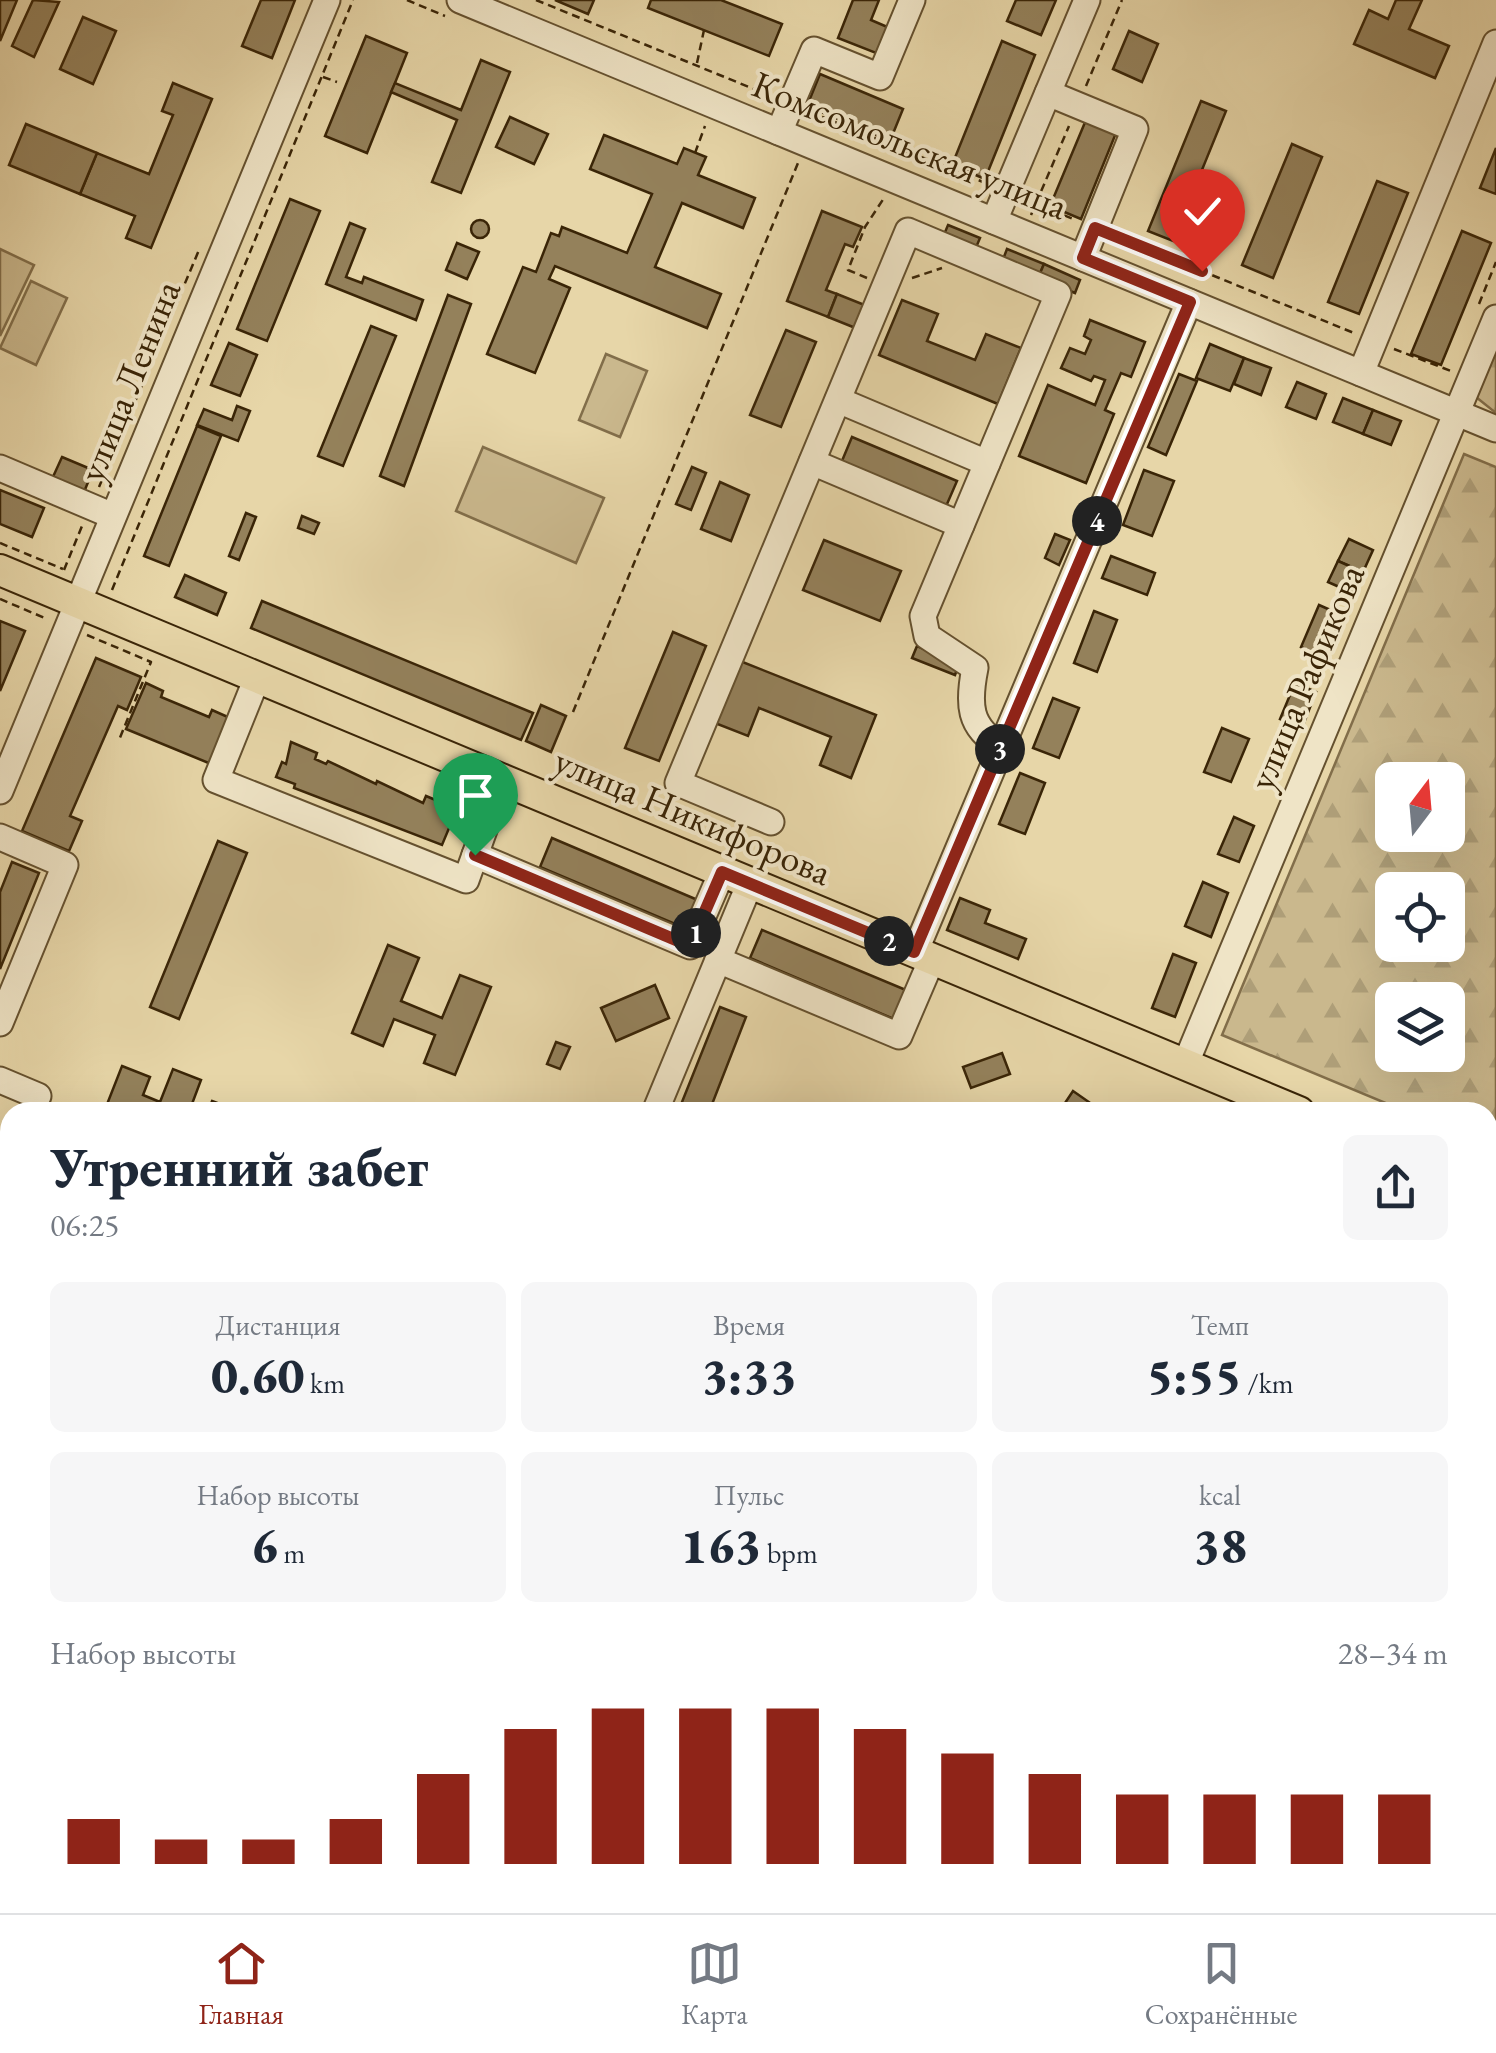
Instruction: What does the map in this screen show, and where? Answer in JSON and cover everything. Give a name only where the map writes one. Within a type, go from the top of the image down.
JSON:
[{"type":"main road","name":"улица Никифорова","points":[[0,570],[80,600],[257,678],[1275,1102]]},
{"type":"street","name":"улица Ленина","points":[[0,791],[80,600],[102,511],[327,0]]},
{"type":"street","name":"Комсомольская улица","points":[[460,0],[1496,430]]},
{"type":"street","points":[[780,132],[814,50],[880,78],[912,0]]},
{"type":"street","points":[[994,221],[1087,0]]},
{"type":"street","points":[[1360,373],[1496,43]]},
{"type":"street","points":[[1048,93],[1135,129],[1083,258]]},
{"type":"street","points":[[771,822],[678,782],[908,232],[1058,294],[922,624],[927,636],[975,668],[969,704],[972,716],[986,738],[1002,746]]},
{"type":"street","points":[[718,960],[899,1036],[923,956],[1002,746],[1190,302]]},
{"type":"street","name":"улица Рафикова","points":[[1185,1065],[1496,318]]},
{"type":"street","points":[[838,400],[987,462]]},
{"type":"street","points":[[812,462],[961,524]]},
{"type":"street","points":[[0,468],[102,511]]},
{"type":"street","points":[[257,678],[216,780],[466,880],[502,780]]},
{"type":"street","points":[[0,836],[65,865],[0,1023]]},
{"type":"street","points":[[475,855],[690,946],[736,878]]},
{"type":"street","points":[[660,1102],[718,960],[736,878]]},
{"type":"street","points":[[0,1080],[38,1096]]},
{"type":"path","points":[[80,600],[322,76],[353,0]]},
{"type":"path","points":[[536,0],[988,184]]},
{"type":"path","points":[[696,66],[704,30]]},
{"type":"path","points":[[322,76],[338,82]]},
{"type":"path","points":[[573,712],[798,161]]},
{"type":"path","points":[[1036,204],[1450,372]]},
{"type":"path","points":[[80,600],[102,511],[206,235]]},
{"type":"path","points":[[0,543],[80,600]]},
{"type":"path","points":[[119,740],[151,662]]},
{"type":"green space","points":[[0,249],[34,265],[0,336]]},
{"type":"green space","points":[[31,281],[67,298],[36,365],[0,348]]},
{"type":"green space","points":[[1496,340],[1496,413],[1476,397]]},
{"type":"green space","points":[[606,354],[647,371],[620,437],[579,420]]},
{"type":"green space","points":[[483,447],[604,498],[576,563],[456,511]]},
{"type":"green space","points":[[1464,454],[1496,467],[1496,1102],[1383,1102],[1222,1035]]},
{"type":"building","points":[[0,0],[17,0],[0,41]]},
{"type":"building","points":[[33,0],[59,2],[34,57],[12,46]]},
{"type":"building","points":[[261,0],[295,0],[272,58],[242,46]]},
{"type":"building","points":[[555,0],[594,0],[588,14]]},
{"type":"building","points":[[651,0],[721,0],[782,24],[769,56],[648,8]]},
{"type":"building","points":[[853,0],[879,0],[871,20],[892,29],[881,55],[838,38]]},
{"type":"building","points":[[1016,0],[1056,0],[1041,35],[1007,21]]},
{"type":"building","points":[[1396,0],[1422,0],[1409,29],[1449,46],[1435,78],[1354,44],[1369,10],[1388,19]]},
{"type":"building","points":[[83,17],[116,31],[93,84],[60,69]]},
{"type":"building","points":[[1129,31],[1158,44],[1142,82],[1113,69]]},
{"type":"building","points":[[366,36],[407,53],[367,153],[325,136]]},
{"type":"building","points":[[1002,41],[1035,55],[985,179],[952,165]]},
{"type":"building","points":[[481,60],[510,72],[461,193],[432,182],[457,120],[391,92],[395,83],[461,110]]},
{"type":"building","points":[[820,74],[903,109],[890,141],[807,106]]},
{"type":"building","points":[[173,83],[212,99],[151,248],[126,238],[135,216],[80,194],[97,153],[149,174],[173,115],[162,111]]},
{"type":"building","points":[[1201,101],[1226,111],[1173,241],[1148,231]]},
{"type":"building","points":[[510,117],[548,134],[534,164],[496,147]]},
{"type":"building","points":[[1086,120],[1116,133],[1081,219],[1050,206]]},
{"type":"building","points":[[26,124],[97,153],[80,194],[9,165]]},
{"type":"building","points":[[604,135],[677,164],[684,148],[706,157],[698,175],[755,198],[743,228],[682,203],[655,267],[721,294],[707,328],[555,266],[549,279],[570,288],[535,373],[487,354],[523,267],[536,272],[551,233],[559,236],[562,227],[627,253],[652,194],[590,169]]},
{"type":"building","points":[[1292,144],[1322,157],[1273,278],[1242,265]]},
{"type":"building","points":[[1496,148],[1496,194],[1480,188]]},
{"type":"building","points":[[1377,181],[1408,193],[1359,314],[1328,302]]},
{"type":"building","points":[[290,199],[320,211],[267,341],[237,329]]},
{"type":"building","points":[[822,211],[862,227],[853,247],[845,244],[826,290],[837,294],[828,317],[787,301]]},
{"type":"building","points":[[480,220],[487,222],[487,236],[480,238],[473,236],[471,229],[473,222]]},
{"type":"building","points":[[350,223],[365,229],[346,277],[362,283],[364,277],[423,300],[416,320],[326,284]]},
{"type":"building","points":[[948,225],[980,238],[975,250],[943,237]]},
{"type":"building","points":[[1462,231],[1491,243],[1441,365],[1411,354]]},
{"type":"building","points":[[457,243],[479,252],[467,279],[446,270]]},
{"type":"building","points":[[1007,249],[1044,264],[1038,278],[1002,262]]},
{"type":"building","points":[[1044,264],[1080,280],[1075,293],[1038,278]]},
{"type":"building","points":[[837,294],[867,306],[858,329],[828,317]]},
{"type":"building","points":[[448,295],[471,304],[404,486],[380,476]]},
{"type":"building","points":[[902,300],[938,314],[927,341],[975,360],[986,334],[1021,348],[998,404],[879,355]]},
{"type":"building","points":[[1090,320],[1145,342],[1131,377],[1121,373],[1105,410],[1114,414],[1086,483],[1019,456],[1048,385],[1095,405],[1105,380],[1094,376],[1091,381],[1061,368],[1070,348],[1085,354],[1091,340],[1084,336]]},
{"type":"building","points":[[371,326],[396,336],[343,466],[318,456]]},
{"type":"building","points":[[786,330],[816,342],[781,427],[750,415]]},
{"type":"building","points":[[229,343],[257,355],[240,396],[211,385]]},
{"type":"building","points":[[1210,344],[1244,358],[1230,391],[1196,378]]},
{"type":"building","points":[[1244,358],[1271,368],[1261,395],[1234,384]]},
{"type":"building","points":[[1179,374],[1197,381],[1166,455],[1148,447]]},
{"type":"building","points":[[1297,382],[1326,394],[1316,419],[1286,407]]},
{"type":"building","points":[[1343,398],[1373,410],[1363,434],[1333,422]]},
{"type":"building","points":[[237,406],[250,411],[238,441],[197,425],[204,409],[232,420]]},
{"type":"building","points":[[1373,410],[1401,421],[1391,445],[1363,434]]},
{"type":"building","points":[[197,426],[221,436],[169,566],[144,556]]},
{"type":"building","points":[[852,437],[957,481],[944,511],[839,468]]},
{"type":"building","points":[[62,457],[93,470],[84,492],[52,479]]},
{"type":"building","points":[[692,467],[706,473],[691,510],[676,504]]},
{"type":"building","points":[[1144,470],[1174,481],[1152,536],[1123,525]]},
{"type":"building","points":[[720,482],[749,495],[731,541],[701,529]]},
{"type":"building","points":[[0,490],[44,508],[32,537],[0,524]]},
{"type":"building","points":[[246,513],[256,517],[239,560],[229,556]]},
{"type":"building","points":[[302,516],[319,523],[314,534],[298,528]]},
{"type":"building","points":[[1055,534],[1070,540],[1059,565],[1045,558]]},
{"type":"building","points":[[1349,539],[1373,550],[1363,572],[1338,561]]},
{"type":"building","points":[[824,540],[901,571],[880,621],[803,590]]},
{"type":"building","points":[[1111,556],[1155,573],[1147,595],[1102,578]]},
{"type":"building","points":[[1338,561],[1363,572],[1353,593],[1328,582]]},
{"type":"building","points":[[185,575],[226,593],[217,615],[175,597]]},
{"type":"building","points":[[262,601],[533,713],[521,740],[251,628]]},
{"type":"building","points":[[1319,605],[1344,616],[1326,658],[1301,647]]},
{"type":"building","points":[[1094,611],[1117,620],[1097,672],[1074,663]]},
{"type":"building","points":[[0,621],[25,631],[0,691]]},
{"type":"building","points":[[673,632],[706,646],[659,761],[625,748]]},
{"type":"building","points":[[917,646],[959,664],[955,675],[912,658]]},
{"type":"building","points":[[96,658],[141,677],[127,710],[118,706],[70,816],[82,821],[69,851],[22,831]]},
{"type":"building","points":[[740,661],[876,715],[851,778],[820,765],[831,737],[759,708],[748,736],[715,723]]},
{"type":"building","points":[[146,683],[163,691],[161,697],[209,717],[212,710],[230,718],[211,764],[126,729]]},
{"type":"building","points":[[1295,683],[1316,692],[1302,728],[1280,719]]},
{"type":"building","points":[[1053,698],[1079,708],[1059,758],[1033,748]]},
{"type":"building","points":[[541,705],[566,716],[551,752],[526,741]]},
{"type":"building","points":[[1222,728],[1249,739],[1231,782],[1204,772]]},
{"type":"building","points":[[291,742],[317,753],[315,759],[326,764],[328,761],[423,803],[426,796],[457,809],[442,845],[294,788],[295,784],[276,777],[282,762],[286,764]]},
{"type":"building","points":[[1020,773],[1045,783],[1025,834],[999,824]]},
{"type":"building","points":[[1234,817],[1254,826],[1239,862],[1218,854]]},
{"type":"building","points":[[552,838],[700,901],[687,929],[540,867]]},
{"type":"building","points":[[218,841],[247,853],[179,1019],[150,1007]]},
{"type":"building","points":[[12,862],[39,873],[0,969],[0,892]]},
{"type":"building","points":[[1203,882],[1228,893],[1211,937],[1185,926]]},
{"type":"building","points":[[960,898],[990,910],[985,923],[1026,939],[1018,959],[947,930]]},
{"type":"building","points":[[762,930],[913,993],[901,1022],[750,958]]},
{"type":"building","points":[[388,945],[419,958],[401,1001],[442,1018],[460,975],[491,987],[455,1075],[424,1063],[435,1035],[394,1019],[383,1046],[352,1033]]},
{"type":"building","points":[[1173,954],[1196,963],[1175,1017],[1152,1008]]},
{"type":"building","points":[[655,985],[669,1018],[616,1041],[601,1008]]},
{"type":"building","points":[[720,1007],[746,1017],[713,1102],[682,1102]]},
{"type":"building","points":[[556,1042],[570,1047],[560,1069],[547,1064]]},
{"type":"building","points":[[1002,1053],[1010,1074],[971,1088],[963,1067]]},
{"type":"building","points":[[122,1066],[150,1077],[143,1095],[160,1102],[108,1102]]},
{"type":"building","points":[[173,1069],[201,1080],[193,1102],[160,1102]]},
{"type":"building","points":[[1073,1091],[1089,1102],[1066,1102]]},
{"type":"route","points":[[475,855],[690,946],[722,872],[914,952],[1190,302],[1083,258],[1095,228],[1202,271]]}]
